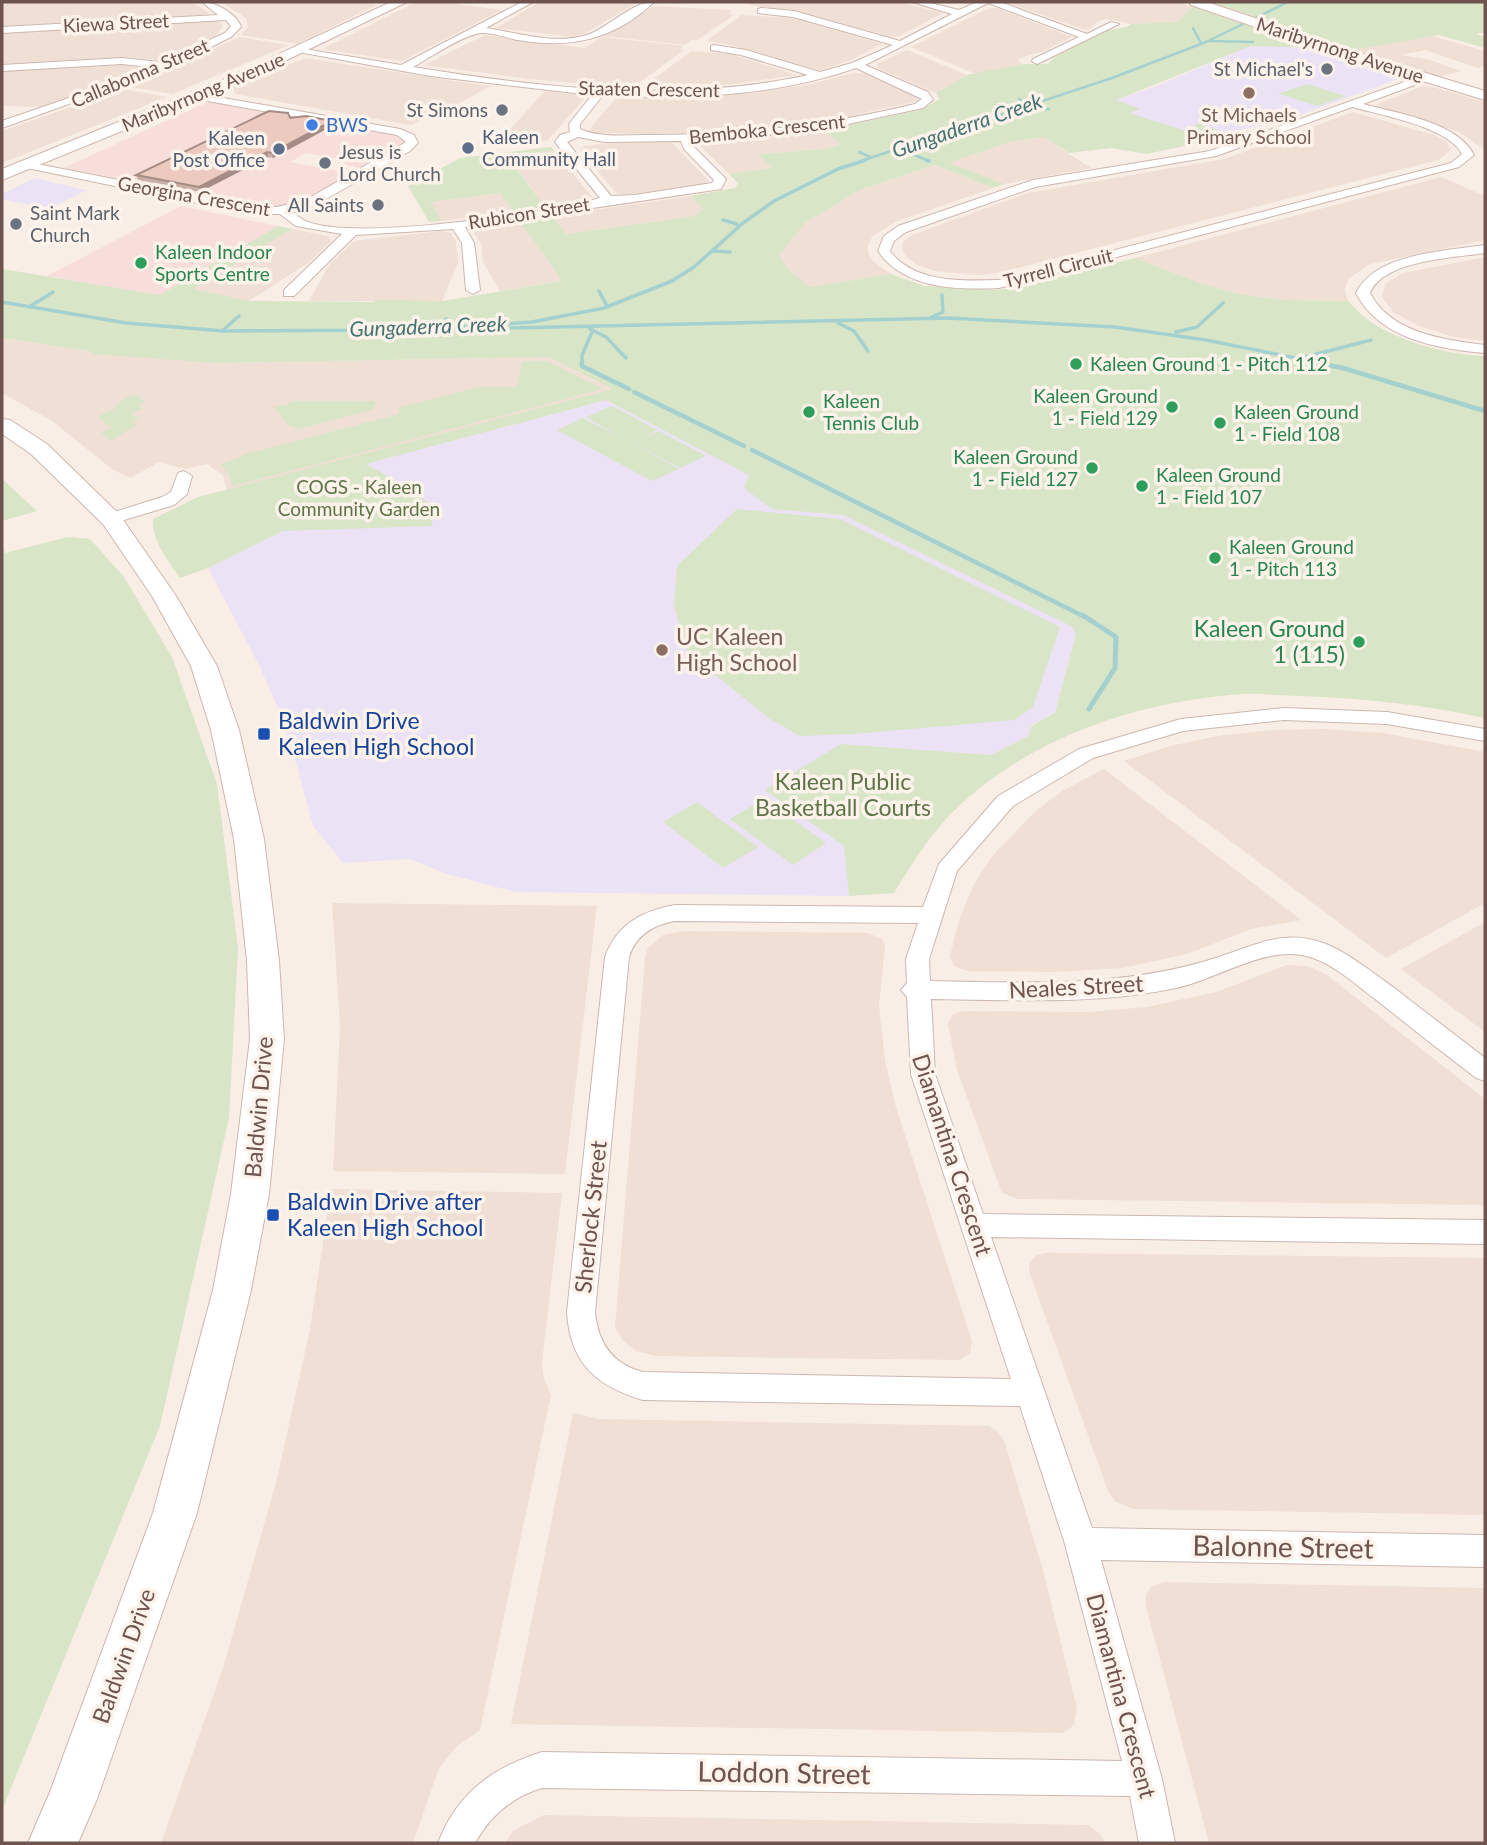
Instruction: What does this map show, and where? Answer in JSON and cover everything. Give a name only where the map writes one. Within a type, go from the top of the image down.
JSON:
[{"type":"street","name":"Callabonna Street","points":[[2,125],[165,66],[228,35],[236,24],[231,17],[206,2]]},
{"type":"street","name":"Maribyrnong Avenue","points":[[2,175],[195,96],[401,2]]},
{"type":"street","points":[[403,68],[528,2]]},
{"type":"street","points":[[478,30],[557,40],[583,39],[649,2]]},
{"type":"street","points":[[916,2],[960,13]]},
{"type":"street","name":"Staaten Crescent","points":[[298,51],[403,68],[601,91],[726,91],[821,76],[857,65],[984,2]]},
{"type":"street","points":[[992,2],[1087,37]]},
{"type":"street","name":"Maribyrnong Avenue","points":[[1195,2],[1485,96]]},
{"type":"street","points":[[761,11],[794,15],[901,44]]},
{"type":"street","name":"Kiewa Street","points":[[2,30],[231,17]]},
{"type":"street","points":[[1037,61],[1114,24]]},
{"type":"street","points":[[714,48],[738,51],[821,76]]},
{"type":"street","name":"Kiewa Street","points":[[2,68],[117,61],[165,66]]},
{"type":"street","name":"Bemboka Crescent","points":[[578,133],[608,138],[685,138],[772,133],[832,125],[903,110],[928,100],[924,94],[857,65]]},
{"type":"street","name":"Tyrrell Circuit","points":[[1352,104],[1447,134],[1466,146],[1468,155],[1460,163],[1449,167],[1009,282],[966,285],[924,278],[900,268],[889,260],[884,251],[888,239],[909,226],[1024,186],[1220,152],[1352,104],[1424,78]]},
{"type":"street","points":[[601,91],[573,126],[578,133],[566,136],[561,142],[608,200]]},
{"type":"street","name":"Georgina Crescent","points":[[27,165],[251,210],[284,210],[312,202],[406,149],[412,143],[412,139],[400,132],[195,96]]},
{"type":"street","points":[[2,111],[41,113]]},
{"type":"street","name":"Rubicon Street","points":[[284,210],[287,218],[296,223],[352,232],[397,232],[608,200],[690,192],[719,184],[719,178],[687,145],[685,138]]},
{"type":"street","points":[[1118,156],[1162,163]]},
{"type":"street","points":[[1096,160],[1095,164],[1106,172]]},
{"type":"street","points":[[457,224],[468,243],[473,290]]},
{"type":"street","points":[[289,293],[352,232]]},
{"type":"street","points":[[1485,249],[1386,268],[1368,279],[1363,293],[1371,309],[1403,329],[1439,341],[1485,349]]},
{"type":"street","name":"Baldwin Drive","points":[[2,425],[39,449],[111,519],[153,578],[204,666],[225,730],[253,861],[267,1039],[250,1194],[232,1290],[175,1513],[72,1800],[52,1843]]},
{"type":"street","points":[[111,519],[168,501],[179,494],[184,476]]},
{"type":"street","name":"Diamantina Crescent","points":[[1157,1843],[1144,1779],[1081,1544],[923,1074],[914,1017],[913,990],[915,964],[927,915],[947,871],[975,832],[992,815],[1052,771],[1122,739],[1202,719],[1290,712],[1381,716],[1485,735]]},
{"type":"street","name":"Sherlock Street","points":[[927,915],[675,913],[644,922],[628,934],[617,957],[581,1312],[583,1335],[592,1355],[609,1373],[643,1386],[1031,1393]]},
{"type":"street","name":"Neales Street","points":[[913,990],[1068,992],[1119,989],[1178,979],[1264,948],[1296,945],[1329,954],[1348,966],[1485,1071]]},
{"type":"street","points":[[973,1225],[1485,1232]]},
{"type":"street","name":"Balonne Street","points":[[1081,1544],[1485,1550]]},
{"type":"street","name":"Loddon Street","points":[[456,1843],[468,1820],[494,1792],[509,1782],[542,1770],[1144,1779]]},
{"type":"shaded area","points":[[2,2],[192,2],[209,13],[2,26]]},
{"type":"shaded area","points":[[221,2],[361,2],[377,5],[297,44],[241,35],[248,27],[246,18]]},
{"type":"shaded area","points":[[416,2],[441,2],[502,10],[402,61],[322,49]]},
{"type":"shaded area","points":[[539,2],[638,2],[584,34],[573,37],[496,28]]},
{"type":"shaded area","points":[[749,2],[900,2],[943,13],[892,37],[801,12],[749,5]]},
{"type":"shaded area","points":[[1005,2],[1178,2],[1193,7],[1177,22],[1131,24],[1107,19],[1098,21],[1085,30]]},
{"type":"shaded area","points":[[654,6],[731,10],[729,14],[734,15],[698,40],[692,40],[685,45],[604,36]]},
{"type":"shaded area","points":[[989,8],[997,8],[1072,37],[1044,51],[1020,58],[1018,61],[1023,64],[976,74],[911,47]]},
{"type":"shaded area","points":[[742,15],[792,18],[883,44],[849,61],[819,70],[706,41]]},
{"type":"shaded area","points":[[218,21],[223,26],[216,35],[161,60],[125,57],[2,64],[2,33],[6,32]]},
{"type":"shaded area","points":[[485,35],[584,48],[602,37],[684,46],[680,49],[684,50],[632,88],[528,79],[424,65]]},
{"type":"shaded area","points":[[1432,36],[1485,51],[1485,66],[1478,68],[1425,50],[1401,55],[1427,59],[1461,71],[1438,77],[1353,50]]},
{"type":"shaded area","points":[[239,37],[289,45],[173,94],[130,87]]},
{"type":"shaded area","name":"St Michaels Primary School","points":[[1251,46],[1313,48],[1401,78],[1278,123],[1203,136],[1203,142],[1146,154],[1111,148],[1082,151],[1068,117],[1156,86]]},
{"type":"shaded area","points":[[907,50],[967,75],[936,93],[877,68],[877,64]]},
{"type":"shaded area","points":[[692,51],[731,54],[797,75],[720,86],[641,88]]},
{"type":"shaded area","points":[[305,58],[491,86],[444,111],[410,125],[235,94],[233,87]]},
{"type":"shaded area","points":[[119,64],[143,68],[42,107],[2,106],[2,71]]},
{"type":"shaded area","points":[[863,73],[918,97],[918,101],[826,121],[740,131],[654,134],[594,133],[589,130],[614,100],[623,97],[686,98],[749,93],[806,85]]},
{"type":"shaded area","points":[[1423,86],[1485,102],[1485,147],[1482,148],[1457,131],[1375,105]]},
{"type":"shaded area","points":[[123,89],[167,97],[2,163],[2,131]]},
{"type":"shaded area","points":[[545,91],[585,98],[547,141],[502,138]]},
{"type":"shaded area","points":[[208,102],[394,134],[405,141],[307,201],[272,208],[63,168]],"holes":[[[306,153],[349,161],[344,164],[359,168],[349,173],[290,162]]]},
{"type":"shaded area","points":[[1353,112],[1434,135],[1447,142],[1451,150],[1438,160],[998,273],[977,275],[935,271],[907,258],[902,249],[903,242],[912,235],[1028,193],[1224,159]]},
{"type":"shaded area","points":[[825,130],[841,143],[826,149],[759,154],[773,168],[729,174],[698,144],[704,141]]},
{"type":"shaded area","points":[[1044,137],[1091,168],[1004,184],[948,163],[1010,142]]},
{"type":"shaded area","points":[[618,142],[671,142],[709,181],[704,185],[627,195],[616,193],[580,150],[585,146]]},
{"type":"shaded area","points":[[554,150],[592,197],[586,201],[545,207],[508,156]]},
{"type":"shaded area","points":[[935,165],[993,188],[897,221],[873,236],[868,244],[868,253],[873,261],[891,274],[810,287],[788,269],[779,255],[805,223],[860,190]]},
{"type":"shaded area","points":[[1441,177],[1485,196],[1485,240],[1370,264],[1348,279],[1345,290],[1348,301],[1283,300],[1238,294],[1203,284],[1135,258]]},
{"type":"shaded area","points":[[34,178],[87,190],[49,209],[2,199],[2,194]]},
{"type":"shaded area","points":[[500,193],[513,211],[441,221],[430,202]]},
{"type":"shaded area","points":[[691,196],[704,210],[695,216],[566,234],[552,216]]},
{"type":"shaded area","points":[[181,206],[278,226],[160,296],[47,276]]},
{"type":"shaded area","points":[[519,220],[563,281],[500,291],[483,262],[481,244],[472,230],[479,226]]},
{"type":"shaded area","points":[[292,229],[328,236],[332,241],[308,263],[249,301],[192,289]]},
{"type":"shaded area","points":[[441,231],[451,233],[456,242],[458,263],[442,301],[309,301],[329,265],[354,241]]},
{"type":"shaded area","points":[[1485,257],[1485,341],[1454,337],[1421,327],[1394,313],[1382,297],[1385,284],[1403,273]]},
{"type":"shaded area","points":[[2,338],[89,351],[216,363],[549,357],[614,389],[227,490],[223,475],[207,464],[185,469],[159,462],[130,478],[112,469],[52,421],[2,393]]},
{"type":"shaded area","name":"UC Kaleen High School","points":[[606,400],[750,475],[772,509],[843,515],[1071,626],[1076,634],[1055,713],[1031,725],[1029,736],[991,755],[841,744],[849,896],[516,892],[447,874],[410,859],[343,863],[313,826],[279,711],[260,667],[208,568],[283,531],[294,483]]},
{"type":"shaded area","points":[[1324,729],[1383,733],[1485,752],[1485,903],[1386,958],[1124,761],[1170,746],[1218,736],[1272,730]]},
{"type":"shaded area","points":[[1104,769],[1301,920],[1251,929],[1187,954],[1123,968],[1054,972],[967,971],[954,966],[950,956],[960,917],[974,884],[993,855],[1037,810],[1062,791]]},
{"type":"shaded area","points":[[332,903],[597,906],[565,1174],[333,1171],[340,1026]]},
{"type":"shaded area","points":[[1485,922],[1485,1032],[1401,969]]},
{"type":"shaded area","points":[[684,931],[868,933],[882,939],[885,945],[879,1006],[885,1060],[895,1104],[972,1341],[970,1353],[960,1360],[656,1356],[636,1351],[623,1341],[615,1327],[645,957],[648,948],[663,935]]},
{"type":"shaded area","points":[[1287,965],[1308,966],[1327,975],[1485,1099],[1485,1205],[1018,1199],[1002,1193],[957,1070],[948,1024],[953,1014],[963,1011],[1089,1012],[1147,1007],[1216,992]]},
{"type":"shaded area","points":[[331,1189],[562,1193],[542,1362],[544,1379],[551,1395],[480,1730],[457,1746],[439,1768],[413,1843],[161,1843],[223,1668],[277,1479],[310,1329]]},
{"type":"shaded area","points":[[1037,1255],[1485,1258],[1485,1515],[1133,1509],[1115,1501],[1108,1491],[1029,1271],[1030,1262]]},
{"type":"shaded area","points":[[573,1413],[599,1419],[989,1426],[1004,1440],[1043,1570],[1077,1708],[1074,1725],[1063,1733],[511,1724]]},
{"type":"shaded area","points":[[1164,1582],[1485,1588],[1485,1843],[1209,1843],[1146,1607],[1146,1595],[1151,1587]]},
{"type":"shaded area","points":[[544,1815],[1088,1825],[1101,1835],[1105,1843],[505,1843],[513,1831]]},
{"type":"green space","points":[[1211,2],[1485,2],[1485,32],[1476,34],[1485,37],[1485,48],[1439,35],[1353,50]]},
{"type":"green space","points":[[1193,7],[1313,48],[1251,46],[1116,100],[1140,109],[1129,113],[1190,132],[1196,123],[1218,130],[1203,136],[1203,142],[1146,154],[1111,148],[1069,153],[1044,137],[1010,142],[949,163],[1004,184],[993,188],[935,165],[860,190],[805,223],[779,255],[788,269],[810,287],[891,274],[925,286],[994,290],[1016,288],[1135,258],[1203,284],[1238,294],[1283,300],[1348,301],[1368,320],[1409,341],[1440,350],[1485,356],[1485,718],[1371,700],[1250,694],[1162,705],[1122,716],[1045,747],[1009,767],[976,791],[939,827],[918,854],[894,893],[849,896],[844,846],[765,790],[841,744],[991,755],[1028,736],[1031,726],[1055,713],[1076,634],[1071,626],[843,515],[772,509],[744,488],[749,475],[606,400],[366,464],[410,489],[434,507],[432,526],[283,531],[208,568],[180,578],[158,543],[153,519],[198,497],[613,389],[549,357],[216,363],[94,354],[2,338],[2,269],[160,295],[278,226],[292,229],[193,289],[249,301],[442,301],[562,281],[519,220],[552,216],[566,234],[695,216],[703,209],[691,196],[735,188],[738,183],[729,174],[772,168],[758,154],[826,149],[840,144],[825,130],[920,110],[940,99],[936,93],[967,75],[1023,64],[1048,64],[1054,57],[1108,30],[1131,24],[1177,22]]},
{"type":"green space","points":[[1307,84],[1346,96],[1318,106],[1278,94]]},
{"type":"green space","points":[[551,147],[554,150],[508,157],[545,207],[513,211],[500,193],[431,202],[441,221],[429,222],[408,186],[460,158]]},
{"type":"green space","points":[[522,361],[547,361],[603,389],[233,486],[228,473],[220,465],[246,454],[399,414],[398,408],[479,387],[517,387]]},
{"type":"green space","points":[[131,395],[143,397],[140,399],[145,401],[138,406],[144,408],[131,414],[139,417],[132,422],[138,424],[110,441],[101,433],[112,428],[97,417],[116,408],[114,406]]},
{"type":"green space","points":[[291,401],[376,401],[374,408],[368,411],[299,429],[289,426],[274,407],[287,405]]},
{"type":"green space","points":[[612,406],[657,430],[645,437],[659,431],[706,456],[680,468],[630,442],[679,469],[652,481],[557,430],[583,418],[621,437],[586,417]]},
{"type":"green space","points":[[2,479],[37,511],[2,521]]},
{"type":"green space","points":[[737,509],[840,519],[1060,627],[1033,707],[1014,720],[853,734],[800,736],[770,719],[688,653],[674,606],[677,566]]},
{"type":"green space","points":[[68,537],[90,539],[124,577],[172,657],[217,784],[238,948],[229,1118],[160,1426],[2,1810],[2,546],[5,553]]},
{"type":"green space","points":[[764,799],[826,843],[793,865],[730,819]]},
{"type":"green space","points":[[697,802],[758,847],[723,868],[663,822]]},
{"type":"building","points":[[269,111],[288,113],[290,118],[306,116],[332,121],[199,187],[136,175]]},
{"type":"waterway","name":"Gungaderra Creek","points":[[1025,107],[1112,78],[1206,42],[1288,2]]},
{"type":"waterway","points":[[1193,28],[1201,43]]},
{"type":"waterway","points":[[1210,41],[1253,42]]},
{"type":"waterway","points":[[1019,99],[1026,103],[1025,107]]},
{"type":"waterway","name":"Gungaderra Creek","points":[[861,161],[1025,107]]},
{"type":"waterway","points":[[1025,107],[1025,109],[1049,109]]},
{"type":"waterway","points":[[859,152],[870,157]]},
{"type":"waterway","points":[[897,152],[910,153],[929,161],[926,160]]},
{"type":"waterway","name":"Gungaderra Creek","points":[[222,331],[423,330],[532,322],[604,308],[672,281],[694,267],[743,223],[774,201],[838,169],[866,160]]},
{"type":"waterway","points":[[723,220],[737,224],[738,227]]},
{"type":"waterway","points":[[714,251],[730,252]]},
{"type":"waterway","points":[[599,291],[607,306]]},
{"type":"waterway","points":[[30,307],[53,292]]},
{"type":"waterway","points":[[932,317],[943,312],[942,295]]},
{"type":"waterway","name":"Gungaderra Creek","points":[[2,302],[30,307]]},
{"type":"waterway","points":[[1176,332],[1197,327],[1223,303]]},
{"type":"waterway","name":"Gungaderra Creek","points":[[30,307],[126,323],[222,331]]},
{"type":"waterway","points":[[222,331],[239,316]]},
{"type":"waterway","points":[[511,328],[949,318],[1115,327],[1206,340],[1321,363]]},
{"type":"waterway","points":[[436,329],[445,324],[446,319]]},
{"type":"waterway","points":[[838,323],[854,331],[868,351]]},
{"type":"waterway","points":[[593,330],[606,337],[626,358]]},
{"type":"waterway","points":[[593,330],[582,355],[582,366],[629,389]]},
{"type":"waterway","points":[[1305,357],[1371,340]]},
{"type":"waterway","points":[[1312,362],[1343,368],[1485,411]]},
{"type":"waterway","points":[[634,392],[744,446]]},
{"type":"waterway","points":[[752,450],[1087,618]]},
{"type":"waterway","points":[[1084,616],[1116,637],[1115,668],[1089,709]]},
{"type":"place","name":"St Michael's","points":[[1327,69]]},
{"type":"place","name":"St Michaels Primary School","points":[[1249,93]]},
{"type":"place","name":"St Simons","points":[[502,110]]},
{"type":"place","name":"BWS","points":[[312,125]]},
{"type":"place","name":"Kaleen Community Hall","points":[[468,148]]},
{"type":"place","name":"Kaleen Post Office","points":[[279,149]]},
{"type":"place","name":"Jesus is Lord Church","points":[[325,163]]},
{"type":"place","name":"All Saints","points":[[378,205]]},
{"type":"place","name":"Saint Mark Church","points":[[16,224]]},
{"type":"place","name":"Kaleen Indoor Sports Centre","points":[[141,263]]},
{"type":"place","name":"Kaleen Ground 1 - Pitch 112","points":[[1076,364]]},
{"type":"place","name":"Kaleen Ground 1 - Field 129","points":[[1172,407]]},
{"type":"place","name":"Kaleen Tennis Club","points":[[809,412]]},
{"type":"place","name":"Kaleen Ground 1 - Field 108","points":[[1220,423]]},
{"type":"place","name":"Kaleen Ground 1 - Field 127","points":[[1092,468]]},
{"type":"place","name":"Kaleen Ground 1 - Field 107","points":[[1142,486]]},
{"type":"place","name":"Kaleen Ground 1 - Pitch 113","points":[[1215,558]]},
{"type":"place","name":"Kaleen Ground 1 (115)","points":[[1359,642]]},
{"type":"place","name":"UC Kaleen High School","points":[[662,650]]},
{"type":"place","name":"Baldwin Drive Kaleen High School","points":[[264,734]]},
{"type":"place","name":"Baldwin Drive after Kaleen High School","points":[[273,1215]]},
{"type":"park label","name":"COGS - Kaleen Community Garden","points":[[359,498]]},
{"type":"park label","name":"Kaleen Public Basketball Courts","points":[[843,795]]}]
